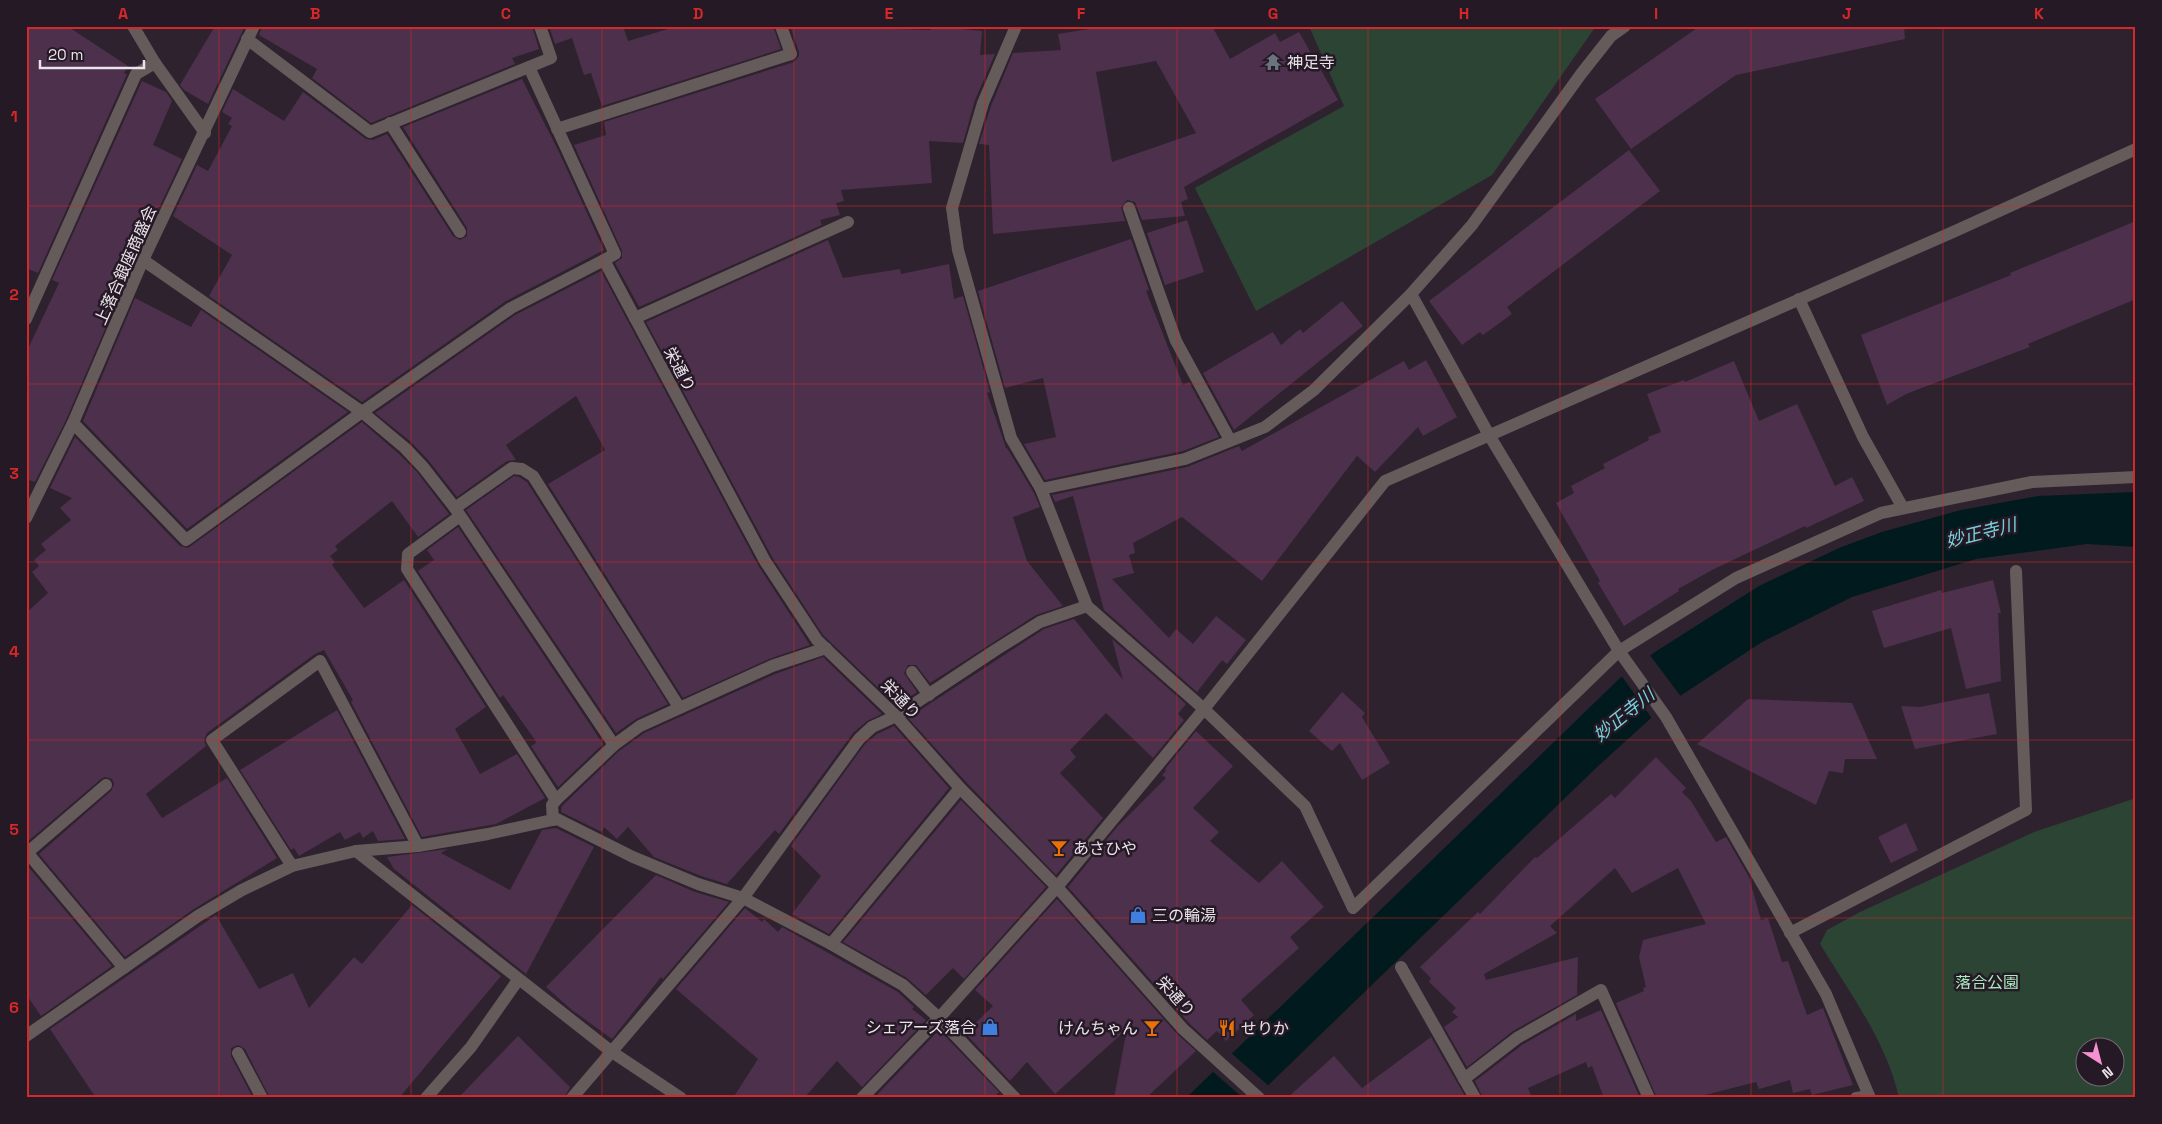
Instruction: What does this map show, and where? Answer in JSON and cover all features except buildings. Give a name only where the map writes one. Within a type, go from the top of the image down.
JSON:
[{"type":"street","points":[[133,26],[155,63],[205,134]]},
{"type":"street","name":"上落合銀座商盛会","points":[[28,511],[74,423],[143,260],[205,134],[254,26]]},
{"type":"street","points":[[247,39],[370,132],[551,58],[540,26]]},
{"type":"street","points":[[557,129],[791,54],[781,26]]},
{"type":"street","points":[[1016,26],[983,103],[952,208],[958,250],[1010,438],[1041,489],[1087,606],[1204,709],[1305,806],[1353,908],[1619,651],[1736,578],[1881,513],[2032,482],[2136,477]]},
{"type":"street","points":[[1041,489],[1184,459],[1265,427],[1314,390],[1411,294],[1472,225],[1581,74],[1611,36],[1625,26]]},
{"type":"street","points":[[26,319],[136,74],[155,63]]},
{"type":"street","points":[[74,423],[186,540],[362,412],[510,308],[616,254],[530,67]]},
{"type":"street","points":[[390,123],[460,232]]},
{"type":"street","points":[[862,1098],[939,1018],[1057,887],[1204,709],[1384,481],[2136,149]]},
{"type":"street","points":[[1129,208],[1176,341],[1230,440]]},
{"type":"street","points":[[635,318],[848,222]]},
{"type":"street","points":[[143,260],[362,412],[405,448],[423,467],[458,512],[614,745]]},
{"type":"street","name":"栄通り","points":[[604,260],[765,561],[817,640],[896,716],[960,788],[1057,887],[1184,1029],[1258,1097]]},
{"type":"street","points":[[1411,294],[1489,435],[1619,651],[1662,711],[1826,994],[1870,1097],[1856,1098]]},
{"type":"street","points":[[1799,299],[1863,437],[1903,508]]},
{"type":"street","points":[[556,800],[407,569],[408,554],[512,468],[522,469],[533,476],[679,707]]},
{"type":"street","points":[[1790,933],[2026,810],[2016,570]]},
{"type":"street","points":[[572,1098],[743,898],[859,739],[872,726],[896,716],[930,695],[1040,622],[1087,606]]},
{"type":"street","points":[[553,820],[552,805],[556,800],[614,745],[640,726],[772,666],[826,648]]},
{"type":"street","points":[[292,866],[212,740],[320,661],[418,846]]},
{"type":"street","points":[[912,672],[930,695]]},
{"type":"street","points":[[106,785],[27,851],[124,968]]},
{"type":"street","points":[[831,944],[960,788]]},
{"type":"street","points":[[26,1036],[198,916],[242,890],[292,866],[356,851],[418,846],[558,819],[633,857],[698,884],[743,898],[831,944],[903,985],[939,1018],[1016,1098]]},
{"type":"street","points":[[356,851],[612,1052],[682,1098]]},
{"type":"street","points":[[1401,967],[1476,1098]]},
{"type":"street","points":[[426,1098],[471,1047],[518,980]]},
{"type":"street","points":[[1464,1079],[1517,1038],[1601,990],[1649,1098]]},
{"type":"street","points":[[238,1053],[262,1098]]},
{"type":"green space","points":[[1309,26],[1596,26],[1492,175],[1256,311],[1195,188],[1344,106]]},
{"type":"green space","name":"落合公園","points":[[2136,798],[2136,1098],[1899,1098],[1886,1057],[1876,1037],[1855,999],[1820,944],[1827,930],[1860,912],[2034,832]]},
{"type":"water","name":"妙正寺川","points":[[2136,492],[2136,547],[2087,544],[1976,559],[1852,597],[1762,642],[1680,696],[1650,719],[1596,768],[1255,1098],[1186,1098],[1619,679],[1655,652],[1759,586],[1839,548],[1882,532],[1961,510],[2038,496]]},
{"type":"pier","points":[[1649,654],[1682,698],[1653,720],[1621,675]]},
{"type":"pier","points":[[1230,1052],[1270,1087],[1259,1098],[1243,1098],[1211,1070]]},
{"type":"place","name":"神足寺","points":[[1273,62]]},
{"type":"place","name":"あさひや","points":[[1059,848]]},
{"type":"place","name":"三の輪湯","points":[[1138,915]]},
{"type":"place","name":"シェアーズ落合","points":[[990,1027]]},
{"type":"place","name":"けんちゃん","points":[[1152,1028]]},
{"type":"place","name":"せりか","points":[[1227,1028]]}]
